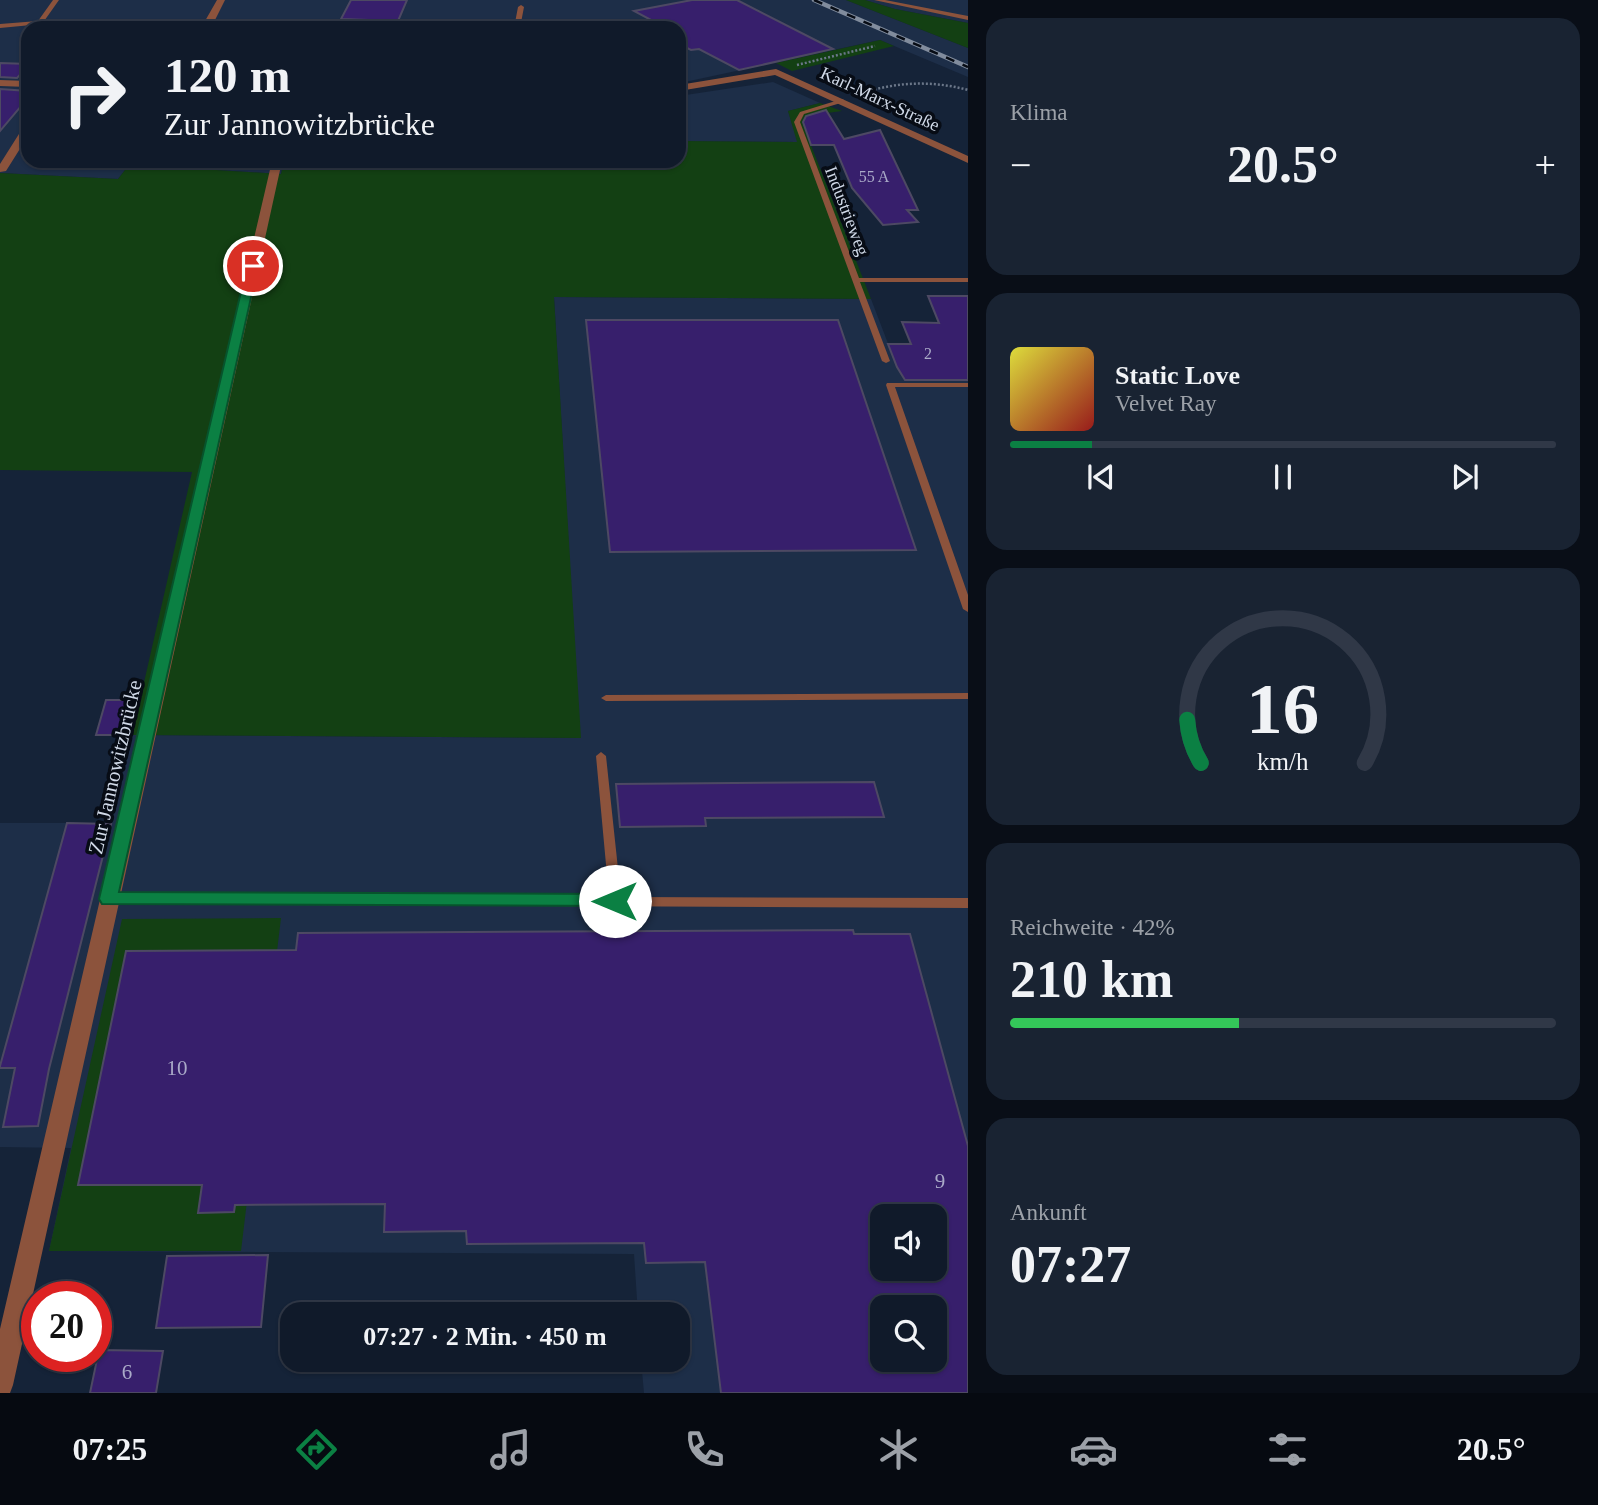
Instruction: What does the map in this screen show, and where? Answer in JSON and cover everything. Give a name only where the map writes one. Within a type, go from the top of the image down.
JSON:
[{"type":"street","points":[[210,21],[221,0]]},
{"type":"street","points":[[686,87],[776,72]]},
{"type":"street","name":"Karl-Marx-Straße","points":[[776,72],[968,160]]},
{"type":"street","points":[[0,83],[21,81]]},
{"type":"street","points":[[1,171],[21,139]]},
{"type":"street","name":"Zur Jannowitzbrücke","points":[[0,1385],[275,168]]},
{"type":"lane","points":[[41,21],[56,0]]},
{"type":"lane","points":[[877,0],[968,18]]},
{"type":"lane","points":[[518,21],[521,7]]},
{"type":"lane","points":[[0,26],[21,24]]},
{"type":"lane","name":"Industrieweg","points":[[842,101],[802,113],[796,122],[886,361]]},
{"type":"lane","points":[[856,280],[968,280]]},
{"type":"lane","points":[[968,385],[890,385],[968,609]]},
{"type":"lane","points":[[606,698],[968,696]]},
{"type":"lane","points":[[601,756],[615,901]]},
{"type":"lane","points":[[108,899],[968,903]]},
{"type":"path","points":[[776,72],[875,46]]},
{"type":"path","points":[[842,101],[895,84],[948,85],[968,90]]},
{"type":"shaded area","points":[[0,0],[846,0],[968,48],[968,77],[880,40],[686,82],[686,21],[21,21],[21,168],[127,168],[118,179],[0,173]]},
{"type":"shaded area","points":[[865,0],[968,0],[968,23],[895,9]]},
{"type":"shaded area","points":[[773,82],[820,103],[788,111],[798,142],[686,141],[686,95]]},
{"type":"shaded area","points":[[183,168],[282,168],[281,174]]},
{"type":"shaded area","points":[[554,297],[871,299],[897,367],[968,367],[968,1393],[644,1393],[642,1372],[690,1372],[690,1302],[637,1302],[634,1254],[49,1251],[71,1148],[0,1147],[0,823],[111,823],[132,735],[580,738]]},
{"type":"green space","points":[[846,0],[865,0],[895,9],[968,23],[968,48]]},
{"type":"green space","points":[[880,40],[894,46],[792,71],[776,63]]},
{"type":"green space","points":[[820,103],[842,111],[805,116],[802,122],[871,299],[554,297],[581,738],[132,735],[192,472],[0,470],[0,173],[118,179],[127,168],[184,168],[281,174],[282,168],[686,168],[686,141],[797,142],[788,111]]},
{"type":"green space","points":[[281,918],[241,1251],[49,1251],[122,919]]},
{"type":"building","points":[[351,0],[407,0],[398,21],[341,19]]},
{"type":"building","points":[[692,0],[737,0],[833,49],[739,70],[699,49],[686,48],[686,21],[653,21],[634,11]]},
{"type":"building","points":[[0,63],[21,64],[21,74],[17,78],[0,77]]},
{"type":"building","points":[[0,89],[21,90],[21,106],[0,131]]},
{"type":"building","points":[[826,110],[844,139],[880,130],[918,210],[907,210],[918,222],[883,225],[852,188],[834,145],[811,145],[803,122],[806,116]]},
{"type":"building","points":[[928,296],[968,296],[968,380],[905,380],[897,367],[888,344],[911,344],[902,322],[939,323]]},
{"type":"building","points":[[586,320],[838,320],[916,550],[610,552]]},
{"type":"building","points":[[106,700],[128,700],[119,735],[96,735]]},
{"type":"building","points":[[874,782],[884,817],[705,818],[706,826],[620,827],[616,784]]},
{"type":"building","points":[[67,823],[111,824],[49,1069],[38,1126],[3,1127],[15,1068],[0,1066]]},
{"type":"building","points":[[853,930],[854,934],[910,934],[968,1146],[968,1393],[721,1393],[705,1262],[646,1263],[644,1243],[467,1244],[466,1231],[384,1232],[385,1204],[235,1205],[234,1212],[198,1213],[202,1185],[78,1185],[126,951],[296,950],[298,933]]},
{"type":"building","points":[[268,1255],[261,1327],[156,1328],[167,1256]]},
{"type":"building","points":[[112,1350],[163,1351],[156,1393],[90,1393],[94,1372],[112,1372]]},
{"type":"railway","points":[[814,0],[968,67]]},
{"type":"route","points":[[253,266],[108,899],[615,901]]}]
